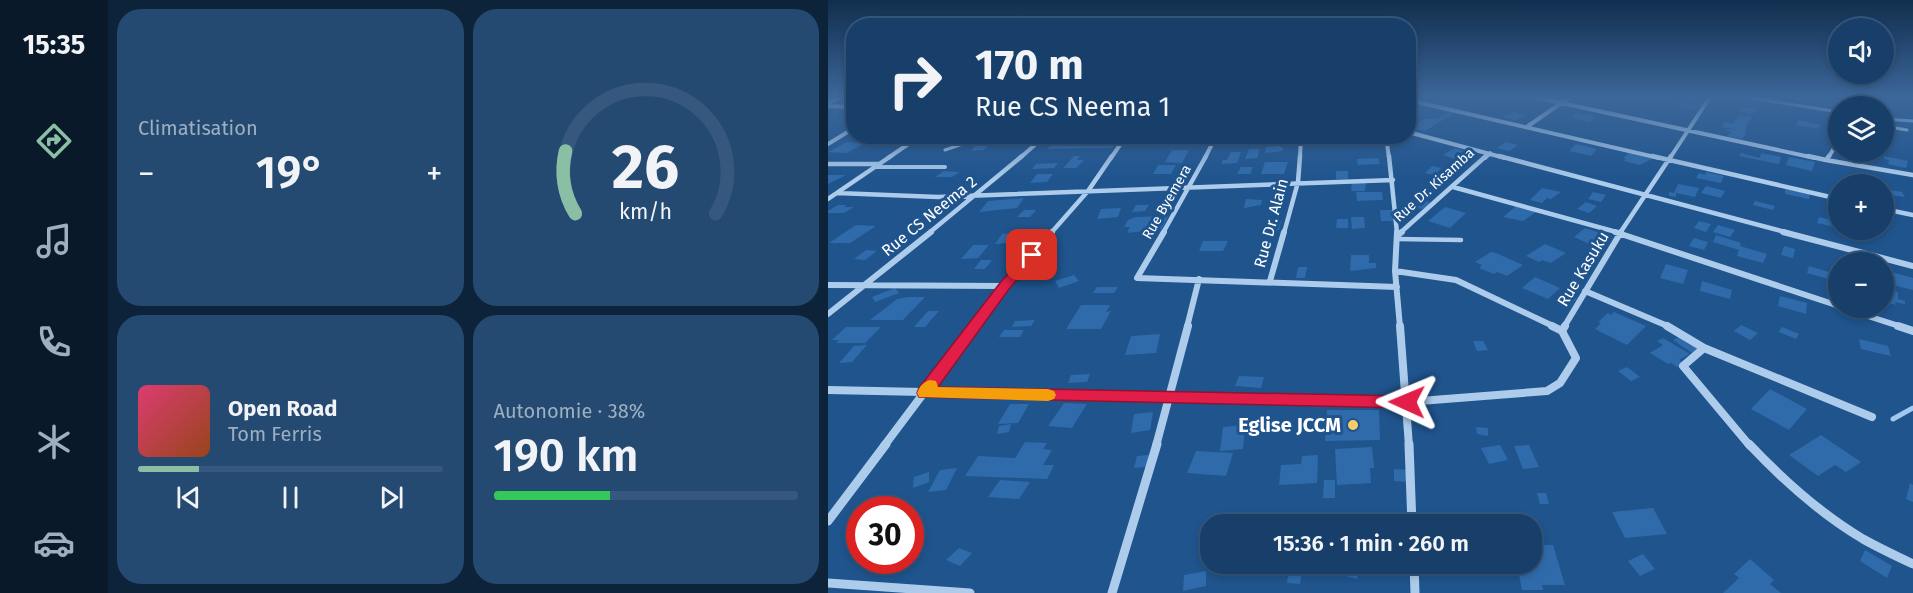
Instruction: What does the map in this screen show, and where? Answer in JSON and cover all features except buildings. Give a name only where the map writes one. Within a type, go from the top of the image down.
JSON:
[{"type":"street","points":[[1522,125],[1667,161],[1828,197]]},
{"type":"street","points":[[1657,125],[1913,176]]},
{"type":"street","name":"Rue Kasuku","points":[[1407,402],[1547,391],[1560,383],[1576,358],[1562,331],[1620,233],[1647,195],[1690,125]]},
{"type":"street","points":[[828,144],[846,133]]},
{"type":"street","points":[[1416,134],[1913,266]]},
{"type":"street","points":[[828,199],[908,144]]},
{"type":"street","name":"Rue CS Neema 2","points":[[828,314],[977,195],[1036,144]]},
{"type":"street","points":[[828,520],[1004,286],[1088,191],[1120,144]]},
{"type":"street","name":"Rue Byemera","points":[[1199,279],[1137,278],[1190,188],[1212,144]]},
{"type":"street","name":"Rue Dr. Alain","points":[[1270,281],[1298,182],[1300,144]]},
{"type":"street","name":"Rue Dr. Kisamba","points":[[1387,144],[1394,180],[1397,238],[1395,271],[1407,402],[1412,514]]},
{"type":"street","name":"Rue Dr. Kisamba","points":[[1397,238],[1490,153]]},
{"type":"street","points":[[828,164],[877,165]]},
{"type":"street","points":[[837,193],[938,197],[1394,180]]},
{"type":"street","points":[[1453,187],[1620,233],[1828,303]]},
{"type":"street","points":[[1894,211],[1913,215]]},
{"type":"street","points":[[1395,271],[1456,280],[1562,331]]},
{"type":"street","points":[[1112,593],[1171,397],[1199,279],[1397,287]]},
{"type":"street","points":[[828,285],[1004,286]]},
{"type":"street","points":[[1585,291],[1667,326],[1704,348],[1872,417]]},
{"type":"street","points":[[1874,318],[1913,331]]},
{"type":"street","points":[[1704,348],[1683,366],[1718,412],[1792,487],[1860,537],[1913,564]]},
{"type":"street","points":[[828,390],[1407,402]]},
{"type":"street","points":[[1414,574],[1415,593]]},
{"type":"street","points":[[828,583],[970,593]]},
{"type":"lane","points":[[1894,128],[1907,130]]},
{"type":"lane","points":[[877,165],[945,167]]},
{"type":"lane","points":[[1397,238],[1461,240]]},
{"type":"waterway","points":[[945,150],[963,144]]},
{"type":"waterway","points":[[1893,419],[1913,408]]},
{"type":"slow traffic","points":[[930,386],[925,393],[1048,395]]},
{"type":"place","name":"Eglise JCCM","points":[[1353,425]]},
{"type":"route","points":[[1032,255],[1004,286],[925,393],[1407,402]]}]
